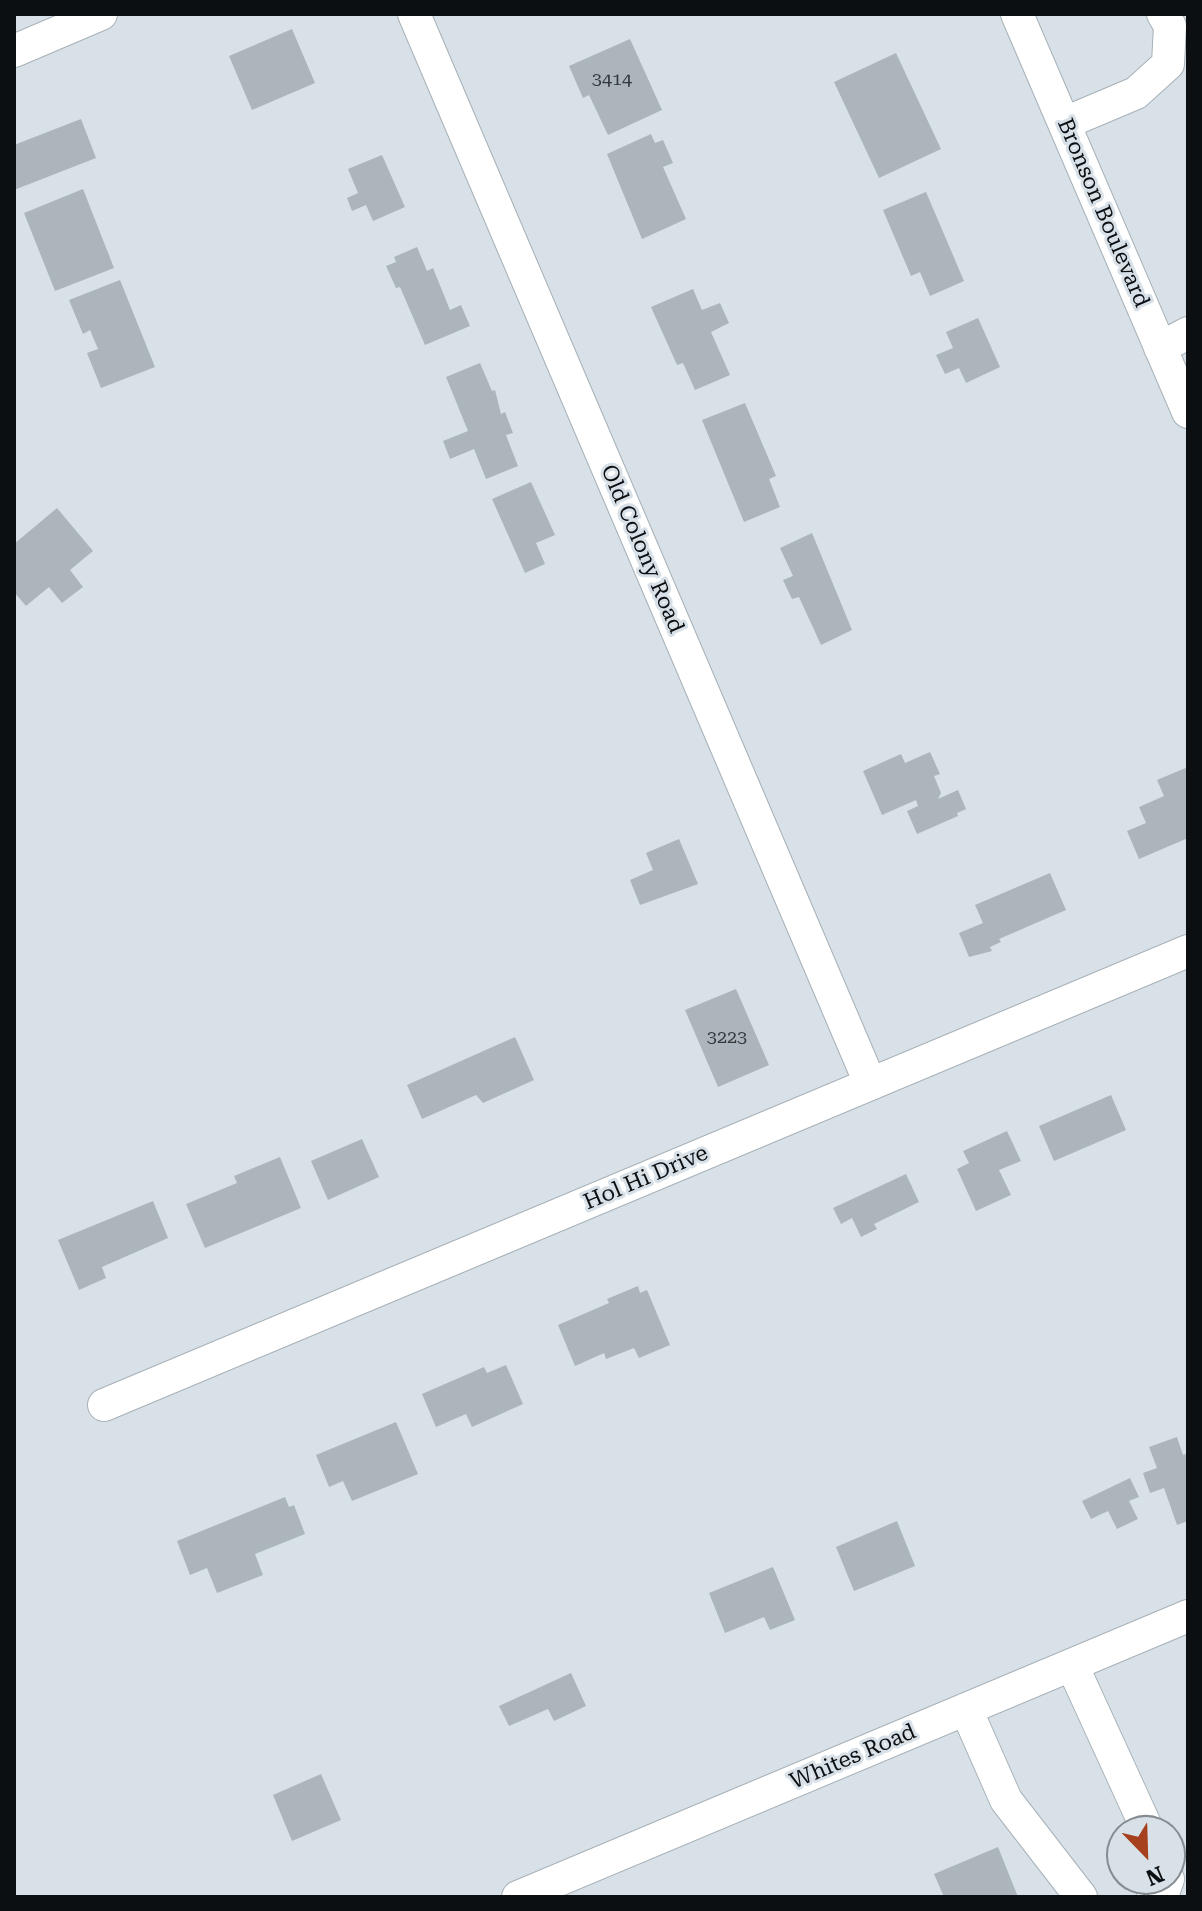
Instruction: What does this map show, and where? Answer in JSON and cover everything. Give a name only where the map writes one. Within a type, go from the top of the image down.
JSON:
[{"type":"street","points":[[14,51],[101,14]]},
{"type":"street","name":"Old Colony Road","points":[[414,14],[870,1083]]},
{"type":"street","name":"Bronson Boulevard","points":[[1017,14],[1065,123],[1174,341],[1188,412]]},
{"type":"street","points":[[1065,123],[1136,93],[1168,64],[1170,26],[1163,14]]},
{"type":"street","name":"Hol Hi Drive","points":[[104,1405],[1188,951]]},
{"type":"street","name":"Whites Road","points":[[518,1897],[1188,1616]]},
{"type":"street","points":[[1072,1665],[1141,1815]]},
{"type":"street","points":[[966,1709],[1006,1800],[1081,1897]]},
{"type":"building","points":[[292,29],[315,83],[252,110],[229,56]]},
{"type":"building","points":[[630,39],[662,110],[608,135],[589,95],[583,98],[569,66]]},
{"type":"building","points":[[896,53],[941,149],[879,178],[834,82]]},
{"type":"building","points":[[81,119],[96,158],[14,190],[14,145]]},
{"type":"building","points":[[651,134],[655,143],[663,140],[673,163],[663,167],[686,219],[642,239],[607,154]]},
{"type":"building","points":[[382,155],[405,207],[373,221],[366,205],[352,211],[347,198],[358,193],[348,169]]},
{"type":"building","points":[[83,189],[114,268],[55,291],[24,213]]},
{"type":"building","points":[[926,192],[964,281],[930,296],[920,272],[911,276],[883,210]]},
{"type":"building","points":[[417,247],[427,271],[433,268],[450,310],[461,305],[470,326],[425,345],[400,287],[396,288],[386,266],[396,262],[394,257]]},
{"type":"building","points":[[120,280],[155,367],[101,388],[87,353],[98,349],[90,330],[83,334],[69,300]]},
{"type":"building","points":[[693,289],[702,310],[720,303],[729,323],[711,332],[730,375],[695,390],[683,363],[677,365],[651,307]]},
{"type":"building","points":[[978,318],[1000,367],[966,383],[959,368],[945,374],[936,355],[953,348],[946,332]]},
{"type":"building","points":[[480,363],[492,391],[495,390],[501,414],[505,412],[513,433],[506,435],[518,466],[486,479],[474,449],[450,459],[443,441],[468,431],[446,377]]},
{"type":"building","points":[[745,403],[776,476],[769,479],[780,507],[744,522],[702,420]]},
{"type":"building","points":[[531,482],[555,535],[536,543],[545,564],[525,573],[492,499]]},
{"type":"building","points":[[57,508],[93,551],[70,570],[83,587],[62,603],[49,587],[26,606],[14,592],[14,544]]},
{"type":"building","points":[[812,533],[852,630],[821,645],[799,597],[792,599],[783,580],[793,576],[780,548]]},
{"type":"building","points":[[930,752],[940,774],[934,776],[941,793],[938,799],[958,790],[966,809],[957,813],[958,816],[917,834],[907,811],[918,806],[916,800],[882,815],[863,771],[901,754],[905,763]]},
{"type":"building","points":[[1188,767],[1188,838],[1139,859],[1127,831],[1146,823],[1139,807],[1164,796],[1157,780]]},
{"type":"building","points":[[679,839],[698,884],[640,905],[630,880],[653,870],[646,853]]},
{"type":"building","points":[[1050,873],[1066,910],[999,939],[1001,942],[990,947],[992,951],[969,957],[959,933],[983,923],[975,905]]},
{"type":"building","points":[[736,989],[769,1065],[718,1087],[685,1010]]},
{"type":"building","points":[[515,1037],[534,1080],[483,1103],[476,1095],[422,1119],[407,1085]]},
{"type":"building","points":[[1111,1095],[1126,1130],[1054,1161],[1039,1126]]},
{"type":"building","points":[[1007,1131],[1021,1161],[999,1170],[1011,1195],[976,1211],[957,1169],[969,1163],[963,1151]]},
{"type":"building","points":[[362,1139],[379,1177],[328,1200],[311,1161]]},
{"type":"building","points":[[280,1157],[301,1208],[205,1248],[186,1204],[237,1183],[234,1176]]},
{"type":"building","points":[[906,1174],[919,1202],[874,1224],[877,1229],[861,1237],[852,1218],[841,1224],[833,1208]]},
{"type":"building","points":[[153,1201],[168,1238],[102,1267],[106,1278],[79,1290],[58,1240]]},
{"type":"building","points":[[638,1286],[640,1293],[647,1290],[670,1345],[639,1358],[634,1348],[606,1359],[604,1353],[575,1366],[558,1325],[609,1303],[607,1299]]},
{"type":"building","points":[[506,1365],[523,1404],[472,1427],[466,1414],[436,1427],[422,1394],[484,1367],[487,1373]]},
{"type":"building","points":[[396,1422],[418,1474],[352,1501],[343,1481],[329,1487],[316,1455]]},
{"type":"building","points":[[1177,1437],[1183,1455],[1188,1453],[1188,1521],[1177,1525],[1164,1488],[1150,1493],[1143,1473],[1157,1468],[1149,1447]]},
{"type":"building","points":[[1130,1478],[1139,1497],[1129,1501],[1138,1519],[1117,1529],[1108,1511],[1091,1519],[1082,1501]]},
{"type":"building","points":[[285,1497],[289,1507],[294,1505],[305,1534],[255,1554],[263,1575],[217,1593],[207,1568],[190,1575],[177,1541]]},
{"type":"building","points":[[897,1521],[915,1566],[854,1591],[836,1547]]},
{"type":"building","points":[[773,1567],[795,1620],[770,1630],[764,1617],[725,1633],[709,1593]]},
{"type":"building","points":[[571,1673],[586,1706],[554,1721],[548,1709],[509,1726],[499,1706]]},
{"type":"building","points":[[321,1774],[341,1820],[292,1841],[273,1795]]},
{"type":"building","points":[[998,1847],[1018,1897],[944,1897],[934,1874]]}]
